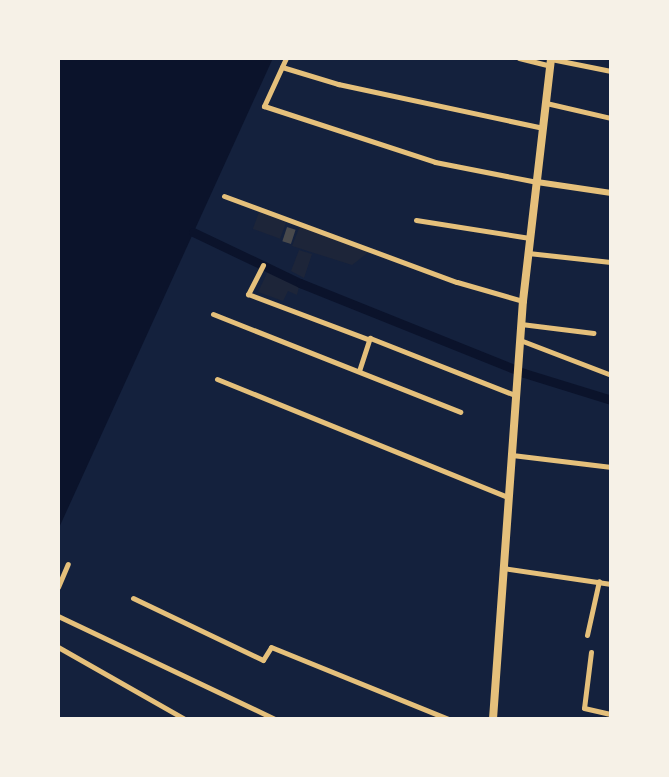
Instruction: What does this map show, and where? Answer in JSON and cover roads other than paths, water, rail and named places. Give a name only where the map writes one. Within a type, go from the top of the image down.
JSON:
[{"type":"main road","points":[[493,719],[523,301],[551,61]]},
{"type":"street","points":[[286,58],[264,106],[443,164],[611,193]]},
{"type":"street","points":[[519,58],[611,71]]},
{"type":"street","points":[[282,67],[338,84],[543,128]]},
{"type":"street","points":[[546,103],[611,118]]},
{"type":"street","points":[[224,195],[457,282],[523,301]]},
{"type":"street","points":[[416,219],[530,238]]},
{"type":"street","points":[[528,253],[611,262]]},
{"type":"street","points":[[263,265],[248,294],[515,395]]},
{"type":"street","points":[[213,314],[460,412]]},
{"type":"street","points":[[521,324],[593,333]]},
{"type":"street","points":[[359,370],[368,339]]},
{"type":"street","points":[[520,340],[611,375]]},
{"type":"street","points":[[217,379],[508,497]]},
{"type":"street","points":[[512,455],[611,467]]},
{"type":"street","points":[[58,587],[68,564]]},
{"type":"street","points":[[503,568],[611,584]]},
{"type":"street","points":[[587,635],[599,581]]},
{"type":"street","points":[[133,598],[263,660],[271,647],[448,719]]},
{"type":"street","points":[[58,617],[275,719]]},
{"type":"street","points":[[58,647],[186,719]]},
{"type":"street","points":[[591,652],[583,705],[590,710],[611,714]]},
{"type":"street","points":[[589,719],[590,710]]},
{"type":"waterway","points":[[193,232],[300,283],[524,373],[611,400]]}]
